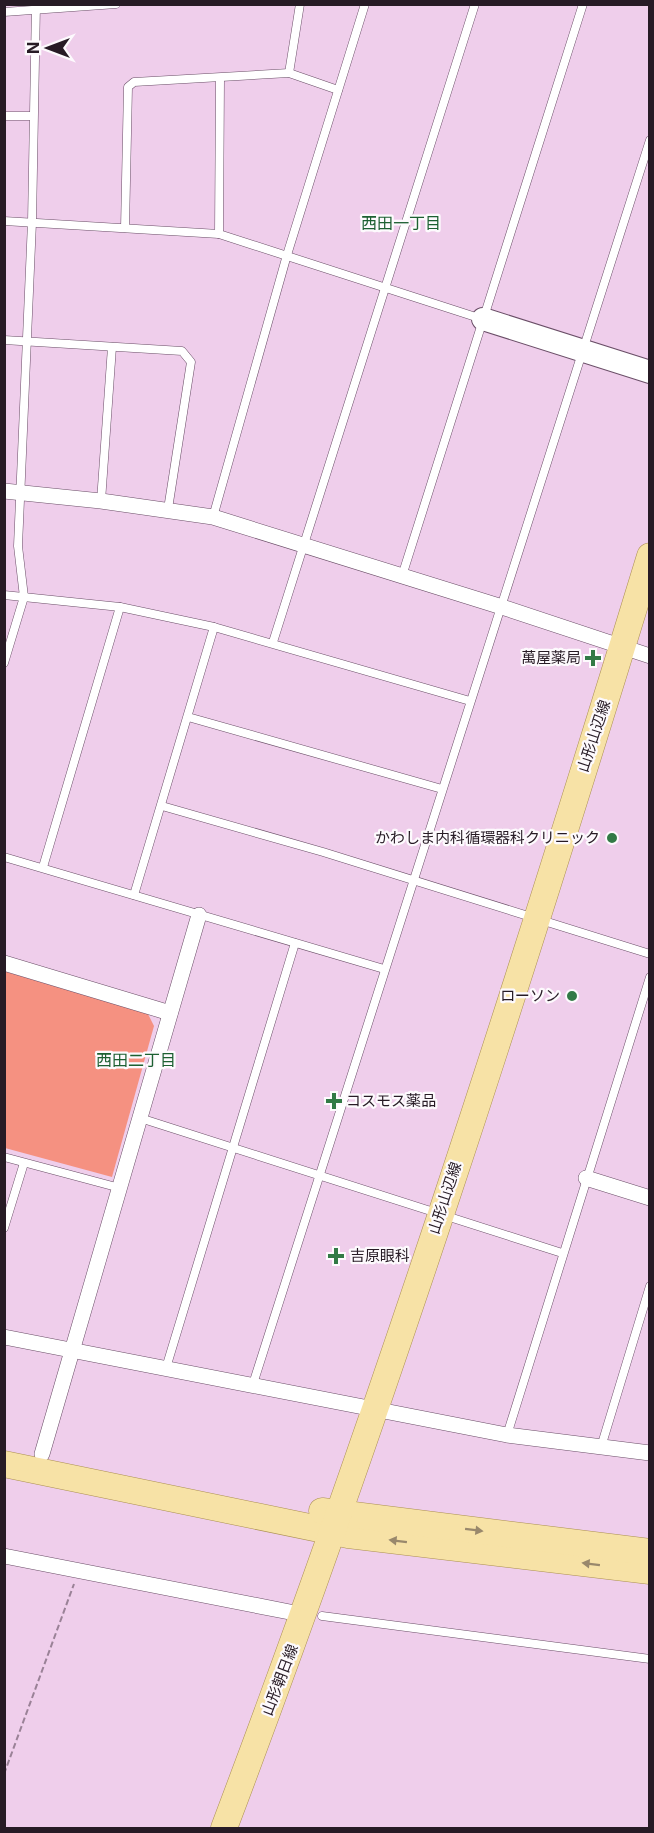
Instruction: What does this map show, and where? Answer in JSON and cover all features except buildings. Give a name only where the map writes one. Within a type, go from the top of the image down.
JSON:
[{"type":"main road","name":"山形山辺線","points":[[635,651],[650,556]]},
{"type":"main road","name":"山形山辺線","points":[[343,1524],[542,921],[635,651],[650,594]]},
{"type":"main road","points":[[4,1447],[343,1524],[650,1552]]},
{"type":"main road","points":[[4,1464],[343,1524],[650,1571]]},
{"type":"main road","name":"山形朝日線","points":[[242,1828],[343,1524]]},
{"type":"main road","name":"山形朝日線","points":[[224,1828],[313,1615]]},
{"type":"street","points":[[483,319],[650,372]]},
{"type":"street","points":[[4,492],[168,509],[213,517],[635,651]]},
{"type":"street","points":[[42,1454],[199,915]]},
{"type":"street","points":[[4,963],[170,1013]]},
{"type":"street","points":[[586,1178],[650,1198]]},
{"type":"street","points":[[4,1337],[507,1435],[650,1454]]},
{"type":"street","points":[[4,1556],[313,1615]]},
{"type":"lane","points":[[4,12],[36,7],[116,4]]},
{"type":"lane","points":[[289,73],[300,4]]},
{"type":"lane","points":[[213,517],[286,255],[365,4]]},
{"type":"lane","points":[[273,642],[475,4]]},
{"type":"lane","points":[[402,576],[582,4]]},
{"type":"lane","points":[[4,663],[24,597],[18,546],[32,222],[36,7]]},
{"type":"lane","points":[[125,228],[128,87],[134,82],[220,79],[289,73],[338,90]]},
{"type":"lane","points":[[219,234],[220,79]]},
{"type":"lane","points":[[4,116],[33,116]]},
{"type":"lane","points":[[253,1384],[650,140]]},
{"type":"lane","points":[[4,221],[219,234],[483,319]]},
{"type":"lane","points":[[4,340],[182,351],[191,362],[168,509]]},
{"type":"lane","points":[[101,501],[112,347]]},
{"type":"lane","points":[[4,595],[120,607],[214,627],[273,642],[470,701]]},
{"type":"lane","points":[[43,867],[120,607]]},
{"type":"lane","points":[[134,895],[214,627]]},
{"type":"lane","points":[[188,717],[442,789]]},
{"type":"lane","points":[[162,806],[650,954]]},
{"type":"lane","points":[[4,856],[384,969]]},
{"type":"lane","points":[[166,1368],[295,943]]},
{"type":"lane","points":[[507,1435],[650,977]]},
{"type":"lane","points":[[140,1118],[562,1253]]},
{"type":"lane","points":[[4,1157],[120,1188]]},
{"type":"lane","points":[[4,1228],[24,1163]]},
{"type":"lane","points":[[601,1447],[649,1292]]},
{"type":"lane","points":[[313,1615],[650,1659]]},
{"type":"path","points":[[4,1774],[79,1570]]},
{"type":"shaded area","points":[[4,971],[148,1014],[154,1026],[112,1177],[5,1148]]},
{"type":"place","name":"萬屋薬局","points":[[593,658]]},
{"type":"place","name":"かわしま内科循環器科クリニック","points":[[612,838]]},
{"type":"place","name":"ローソン","points":[[572,996]]},
{"type":"place","name":"コスモス薬品","points":[[334,1101]]},
{"type":"place","name":"吉原眼科","points":[[336,1256]]},
{"type":"district","name":"西田一丁目","points":[[401,223]]},
{"type":"district","name":"西田二丁目","points":[[136,1060]]}]
